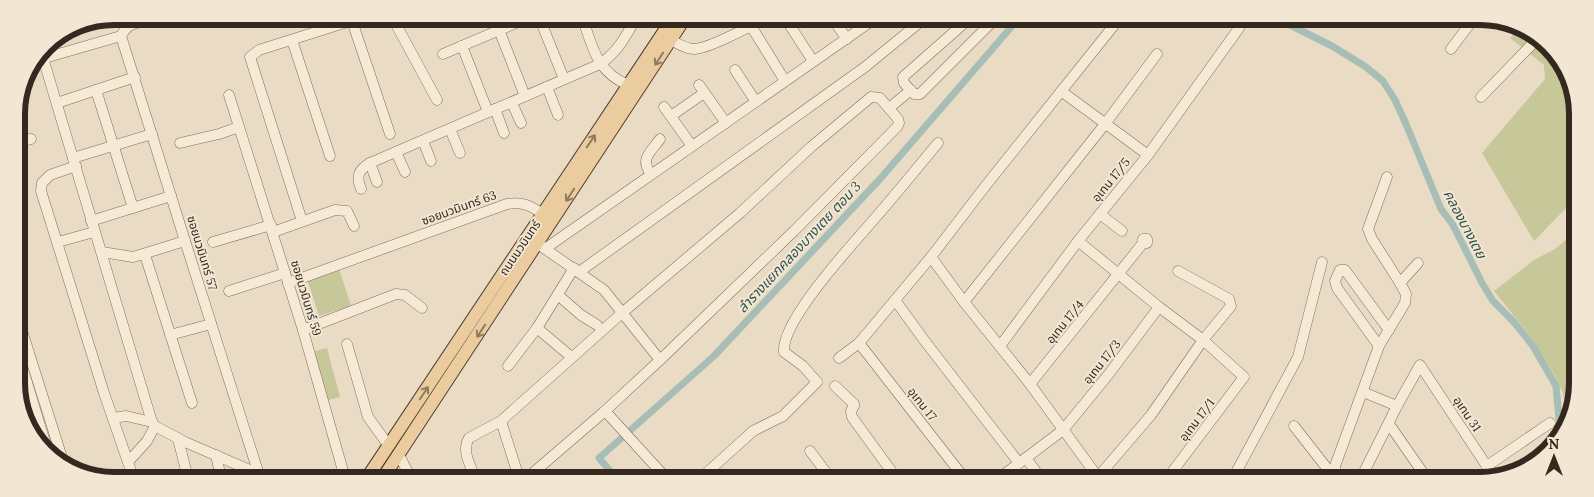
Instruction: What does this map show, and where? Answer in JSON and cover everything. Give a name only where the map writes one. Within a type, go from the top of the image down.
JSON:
[{"type":"main road","name":"ถนนนวมินทร์","points":[[372,472],[537,243],[543,214],[667,25]]},
{"type":"main road","name":"ถนนนวมินทร์","points":[[387,472],[681,25]]},
{"type":"main road","points":[[389,446],[399,455]]},
{"type":"street","points":[[44,58],[122,36],[125,28],[129,25]]},
{"type":"street","points":[[302,221],[250,57],[260,50],[339,25]]},
{"type":"street","points":[[353,25],[390,134]]},
{"type":"street","points":[[396,25],[437,100]]},
{"type":"street","points":[[443,54],[511,25]]},
{"type":"street","points":[[542,25],[564,79]]},
{"type":"street","points":[[585,25],[600,64],[613,76],[628,85]]},
{"type":"street","points":[[361,189],[357,179],[358,174],[362,168],[370,163],[600,64],[617,50],[632,25]]},
{"type":"street","points":[[790,25],[813,61]]},
{"type":"street","points":[[837,25],[847,39]]},
{"type":"street","points":[[660,360],[604,290],[537,243],[651,174],[866,25]]},
{"type":"street","points":[[508,366],[537,328],[576,270],[865,68],[917,25]]},
{"type":"street","points":[[962,25],[903,77],[904,83],[914,94],[920,94],[983,25]]},
{"type":"street","points":[[839,358],[859,343],[931,257],[986,184],[1114,25]]},
{"type":"street","points":[[1451,49],[1470,25]]},
{"type":"street","points":[[671,40],[694,49],[751,26],[785,81]]},
{"type":"street","name":"อุเทน 17/5","points":[[1000,346],[1078,241],[1148,155],[1239,28]]},
{"type":"street","points":[[499,30],[525,96]]},
{"type":"street","name":"ซอยนวมินทร์ 57","points":[[122,36],[259,472]]},
{"type":"street","points":[[292,40],[330,156]]},
{"type":"street","points":[[1481,97],[1533,43]]},
{"type":"street","points":[[462,46],[492,111],[504,132]]},
{"type":"street","points":[[964,302],[1105,124],[1157,54]]},
{"type":"street","points":[[41,64],[57,103],[74,162],[91,221],[94,232],[102,252],[154,424],[147,441],[130,467],[41,190],[42,183],[50,175],[74,162],[113,146],[152,134]]},
{"type":"street","points":[[735,70],[756,102]]},
{"type":"street","points":[[57,103],[135,77]]},
{"type":"street","points":[[546,87],[558,115]]},
{"type":"street","points":[[671,116],[702,89],[726,123]]},
{"type":"street","points":[[96,90],[133,208]]},
{"type":"street","points":[[889,108],[911,90]]},
{"type":"street","points":[[1061,91],[1148,155]]},
{"type":"street","name":"ซอยนวมินทร์ 59","points":[[228,95],[303,330],[342,472]]},
{"type":"street","points":[[473,472],[465,450],[466,443],[474,435],[500,421],[622,313],[740,213],[811,147],[871,97],[880,98],[898,119],[899,124],[897,127],[794,231],[660,360],[605,411],[534,472]]},
{"type":"street","points":[[512,103],[521,123]]},
{"type":"street","points":[[664,107],[692,146]]},
{"type":"street","points":[[180,144],[239,127]]},
{"type":"street","points":[[450,129],[460,152]]},
{"type":"street","points":[[25,140],[31,139]]},
{"type":"street","points":[[651,174],[646,167],[646,158],[660,139]]},
{"type":"street","points":[[422,141],[431,160]]},
{"type":"street","points":[[708,472],[753,431],[783,416],[817,382],[804,366],[784,352],[786,339],[792,325],[824,278],[938,144]]},
{"type":"street","points":[[396,152],[405,172]]},
{"type":"street","points":[[370,163],[377,182]]},
{"type":"street","points":[[1335,472],[1335,466],[1380,346],[1406,298],[1400,283],[1372,239],[1368,229],[1387,177]]},
{"type":"street","points":[[91,221],[171,196]]},
{"type":"street","name":"ซอยนวมินทร์ 63","points":[[229,291],[286,278],[382,249],[514,203],[523,203],[543,214]]},
{"type":"street","points":[[213,242],[272,229],[335,210],[347,211],[354,226]]},
{"type":"street","points":[[1100,214],[1122,231]]},
{"type":"street","points":[[58,242],[94,232]]},
{"type":"street","points":[[102,252],[130,257],[185,241]]},
{"type":"street","points":[[1078,241],[1203,340]]},
{"type":"street","name":"อุเทน 17/4","points":[[1030,384],[1142,243]]},
{"type":"street","points":[[145,254],[192,403]]},
{"type":"street","points":[[931,257],[964,302],[1030,384],[1094,472]]},
{"type":"street","points":[[1236,472],[1298,357],[1322,262]]},
{"type":"street","points":[[1400,283],[1418,263]]},
{"type":"street","points":[[1380,346],[1337,288],[1335,281],[1340,270],[1345,270],[1389,330]]},
{"type":"street","points":[[1105,472],[1151,415],[1203,340],[1231,306],[1231,302],[1225,296],[1178,271]]},
{"type":"street","points":[[303,330],[396,294],[405,295],[422,308]]},
{"type":"street","points":[[558,295],[581,315],[597,325]]},
{"type":"street","points":[[895,300],[924,340],[1022,461],[1034,472]]},
{"type":"street","name":"อุเทน 17/3","points":[[1007,472],[1063,430],[1108,375],[1159,307]]},
{"type":"street","points":[[170,336],[211,324]]},
{"type":"street","points":[[537,328],[570,355]]},
{"type":"street","points":[[25,340],[61,455]]},
{"type":"street","name":"อุเทน 17/1","points":[[1172,472],[1244,377],[1203,340]]},
{"type":"street","name":"อุเทน 17","points":[[859,343],[960,472]]},
{"type":"street","points":[[347,344],[368,417],[389,446]]},
{"type":"street","name":"อุเทน 31","points":[[1397,406],[1420,364],[1490,471]]},
{"type":"street","points":[[25,376],[44,438]]},
{"type":"street","points":[[835,386],[854,404],[851,412],[852,417],[892,472]]},
{"type":"street","points":[[1363,392],[1397,406],[1364,472]]},
{"type":"street","points":[[605,411],[661,472]]},
{"type":"street","points":[[113,418],[135,417],[154,424],[178,439],[251,472]]},
{"type":"street","points":[[500,421],[518,472]]},
{"type":"street","points":[[1487,466],[1550,423]]},
{"type":"street","points":[[1389,424],[1422,472]]},
{"type":"street","points":[[1294,426],[1328,472]]},
{"type":"street","points":[[178,439],[186,472]]},
{"type":"street","points":[[810,451],[826,472]]},
{"type":"street","points":[[399,455],[408,472]]},
{"type":"street","points":[[216,456],[220,472]]},
{"type":"green space","points":[[1515,32],[1524,37],[1534,43],[1551,60],[1560,75],[1569,109],[1569,210],[1567,207],[1534,241],[1482,153],[1545,79],[1544,65],[1510,38]]},
{"type":"green space","points":[[1569,237],[1569,383],[1565,408],[1563,393],[1555,376],[1530,336],[1494,291],[1534,260],[1555,249]]},
{"type":"green space","points":[[338,266],[351,306],[319,316],[306,276]]},
{"type":"green space","points":[[327,348],[340,397],[325,401],[311,352]]},
{"type":"waterway","name":"ลำรางแยกคลองบางเตย ตอน 3","points":[[611,472],[599,458],[714,356],[880,179],[1013,25]]},
{"type":"waterway","name":"คลองบางเตย","points":[[1290,25],[1332,46],[1366,67],[1383,81],[1395,100],[1406,124],[1441,209],[1453,225],[1482,283],[1493,301],[1513,321],[1533,346],[1556,386],[1559,423]]}]
